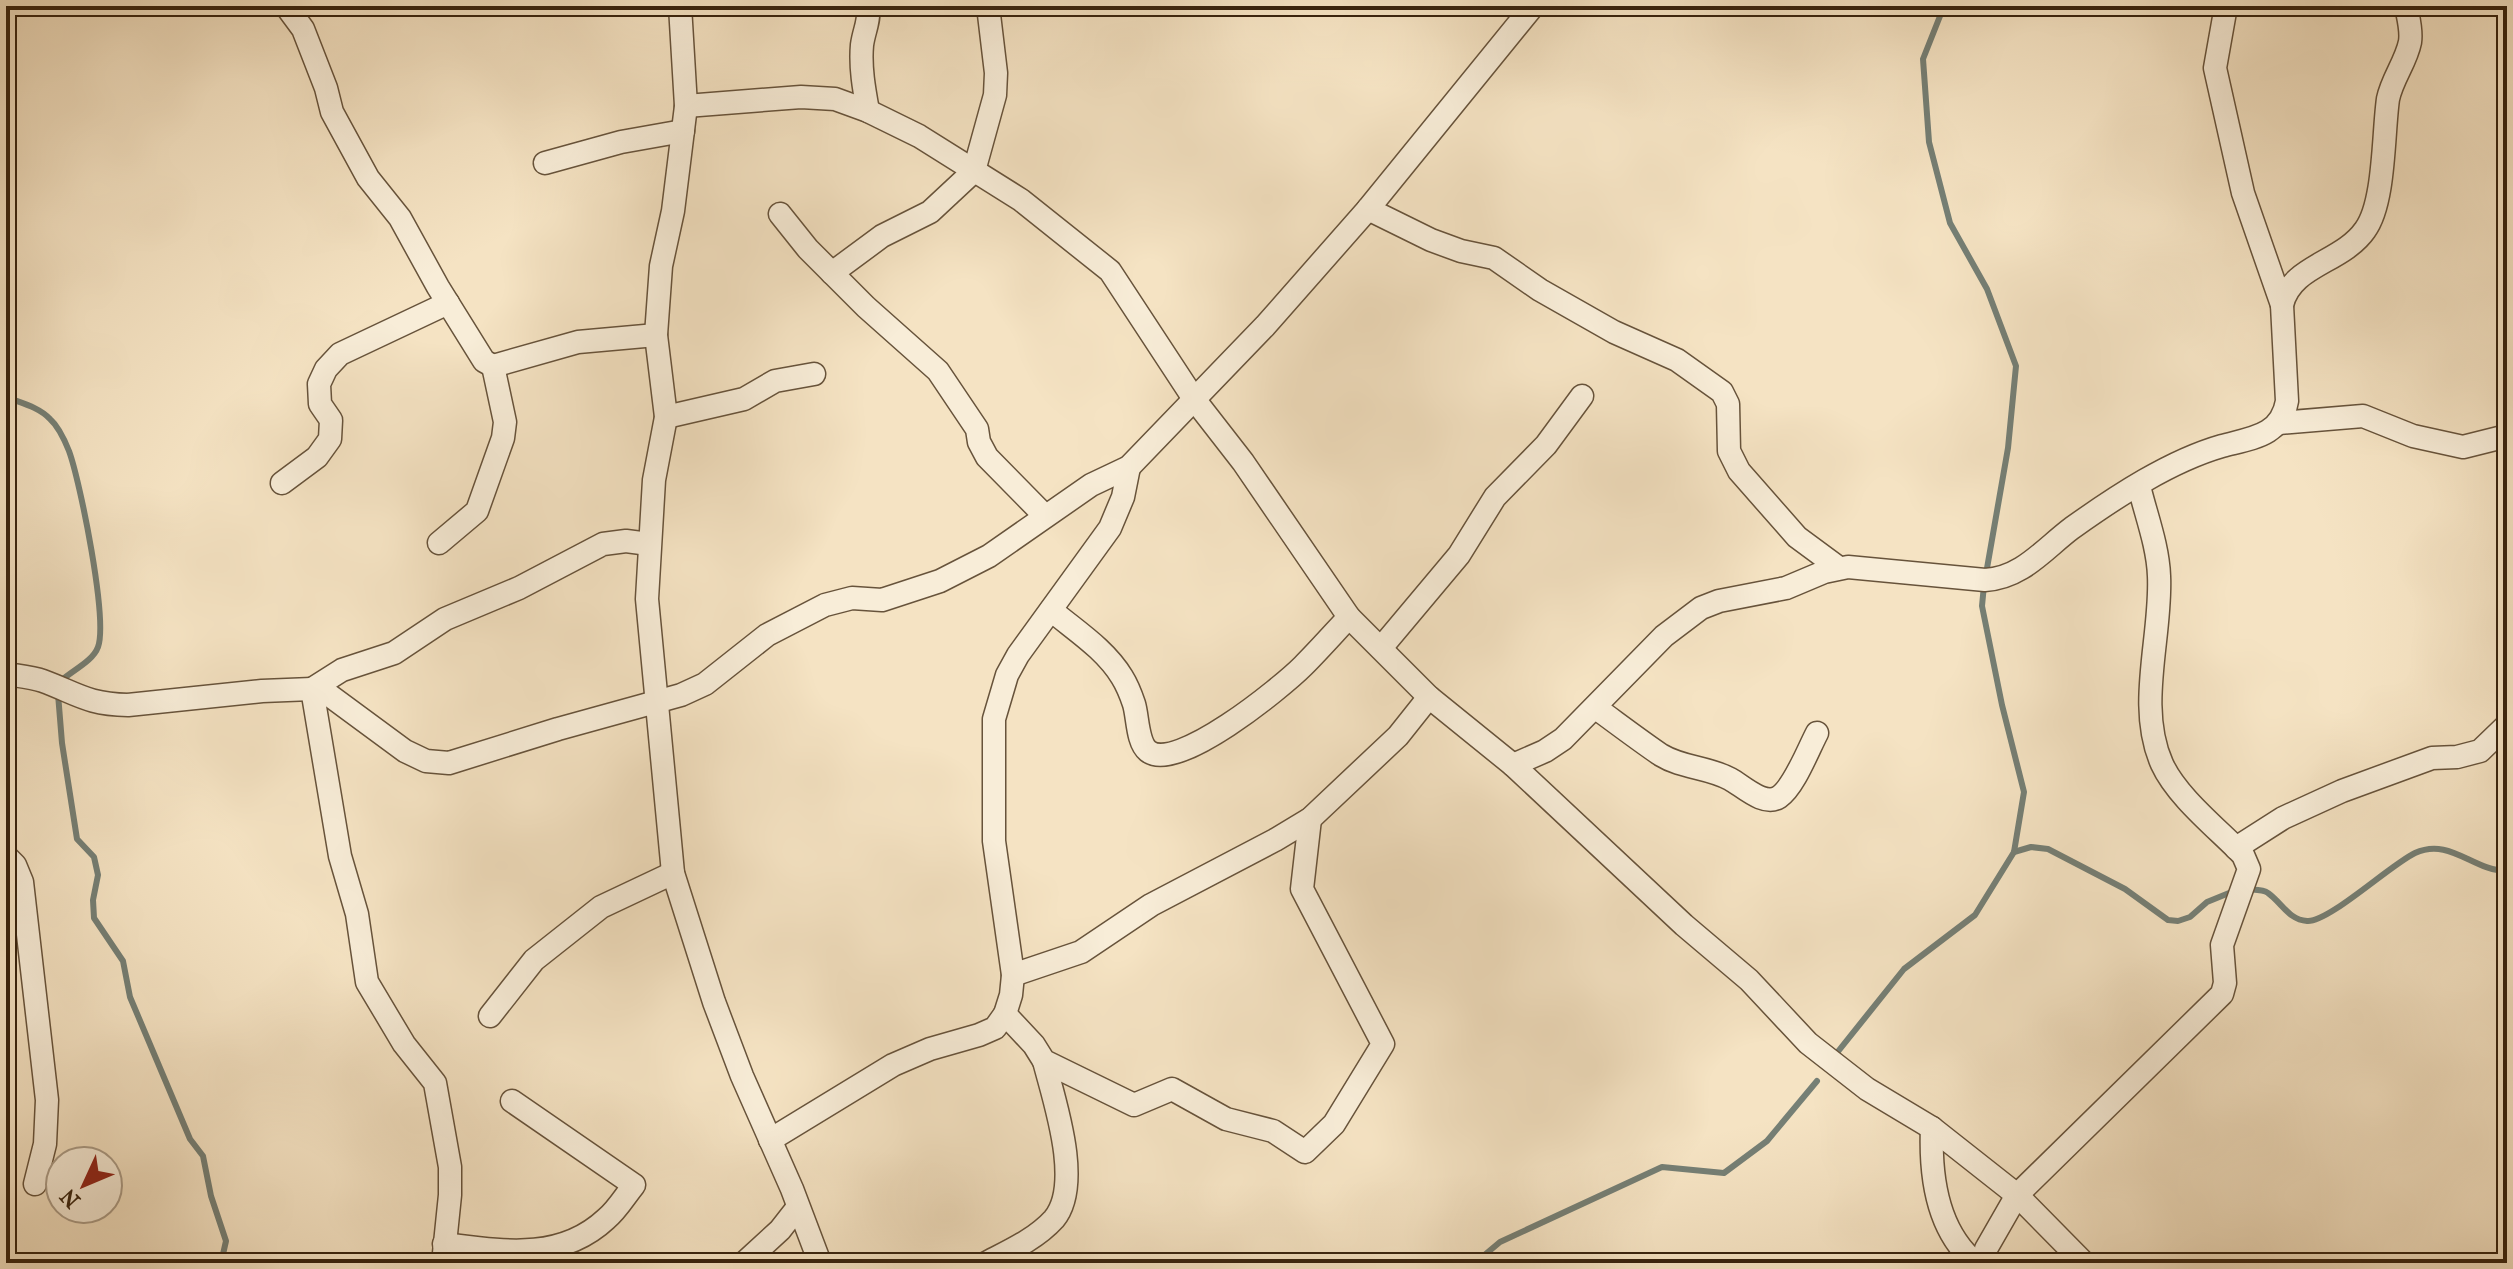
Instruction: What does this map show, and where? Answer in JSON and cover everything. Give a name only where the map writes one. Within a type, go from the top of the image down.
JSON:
[{"type":"street","points":[[286,6],[303,29],[332,112],[368,178],[400,218],[484,361],[493,366],[578,342],[656,335]]},
{"type":"street","points":[[680,6],[686,106],[673,211],[661,266],[656,335],[666,417],[656,466],[647,599],[673,873],[714,1002],[820,1263]]},
{"type":"street","points":[[868,6],[869,20],[862,42],[862,75],[868,111]]},
{"type":"street","points":[[832,273],[882,236],[930,212],[974,171],[995,95],[996,73],[988,6]]},
{"type":"street","points":[[6,674],[40,680],[85,700],[106,704],[128,705],[312,689],[329,695],[405,751],[426,761],[449,763],[681,695],[705,684],[767,635],[796,618],[825,605],[852,598],[882,600],[940,581],[989,556],[1091,485],[1129,467],[1265,326],[1368,209],[1533,6]]},
{"type":"street","points":[[2226,6],[2215,68],[2243,193],[2282,305],[2287,401],[2279,423]]},
{"type":"street","points":[[2282,305],[2286,290],[2297,278],[2353,244],[2367,228],[2375,207],[2389,96],[2410,41],[2406,6]]},
{"type":"street","points":[[686,106],[801,97],[835,99],[868,111],[919,136],[1021,200],[1110,271],[1194,399],[1243,462],[1349,617],[1429,697],[1513,765],[1684,925],[1749,980],[1790,1025],[1827,1059],[1867,1089],[1932,1128],[2017,1195],[2084,1263]]},
{"type":"street","points":[[545,163],[621,142],[683,131]]},
{"type":"street","points":[[1368,209],[1431,240],[1494,258],[1540,290],[1614,332],[1677,360],[1722,392],[1728,404],[1729,451],[1739,471],[1797,537],[1839,568]]},
{"type":"street","points":[[780,214],[832,273],[938,371],[977,429],[979,442],[987,457],[1045,516]]},
{"type":"street","points":[[282,483],[317,457],[330,439],[331,420],[320,404],[319,384],[326,369],[340,354],[448,303]]},
{"type":"street","points":[[439,543],[477,511],[503,438],[505,422],[493,366]]},
{"type":"street","points":[[666,417],[744,399],[775,381],[814,374]]},
{"type":"street","points":[[1381,648],[1459,555],[1495,497],[1546,445],[1582,396]]},
{"type":"street","points":[[1513,765],[1563,739],[1664,636],[1701,608],[1719,601],[1786,588],[1839,568],[2000,579],[2024,567],[2073,528],[2139,486],[2190,458],[2255,438],[2279,423],[2363,416],[2413,436],[2463,447],[2507,436]]},
{"type":"street","points":[[770,1140],[870,1077],[930,1049],[995,1028],[1005,1014],[1013,975],[994,841],[994,719],[1007,675],[1110,528],[1123,497],[1129,467]]},
{"type":"street","points":[[1985,1263],[1986,1249],[2017,1195],[2222,994],[2225,983],[2222,945],[2249,869],[2248,861],[2171,779],[2157,749],[2152,727],[2152,697],[2160,579],[2139,486]]},
{"type":"street","points":[[312,689],[342,670],[394,653],[445,619],[519,588],[603,544],[626,541],[649,544]]},
{"type":"street","points":[[1051,610],[1105,654],[1122,677],[1134,703],[1143,743],[1148,751],[1156,754],[1168,754],[1194,745],[1237,720],[1301,668],[1349,617]]},
{"type":"street","points":[[312,689],[340,856],[357,914],[367,982],[404,1044],[435,1083],[450,1167],[443,1254],[517,1253],[550,1249],[580,1239],[608,1218],[634,1185],[512,1101]]},
{"type":"street","points":[[1013,975],[1081,952],[1151,905],[1310,819],[1398,736],[1429,697]]},
{"type":"street","points":[[1596,708],[1663,756],[1717,772],[1770,800],[1779,797],[1788,787],[1817,733]]},
{"type":"street","points":[[2236,848],[2283,818],[2342,791],[2432,758],[2457,757],[2480,751],[2507,725]]},
{"type":"street","points":[[1044,1061],[1134,1105],[1172,1089],[1226,1119],[1273,1131],[1305,1152],[1334,1124],[1383,1044],[1302,889],[1310,819]]},
{"type":"street","points":[[6,856],[15,865],[22,882],[47,1100],[45,1144],[35,1184]]},
{"type":"street","points":[[490,1016],[534,960],[601,907],[673,873]]},
{"type":"street","points":[[986,1263],[1023,1244],[1055,1217],[1065,1190],[1063,1130],[1044,1061],[1034,1045],[1005,1014]]},
{"type":"street","points":[[1932,1128],[1932,1167],[1943,1217],[1958,1244],[1976,1263]]},
{"type":"street","points":[[744,1263],[780,1230],[798,1207]]},
{"type":"waterway","points":[[1944,6],[1923,59],[1929,142],[1950,223],[1987,289],[2016,366],[2008,448],[1986,574]]},
{"type":"waterway","points":[[6,397],[41,411],[53,422],[69,451],[86,519],[99,609],[98,647],[87,661],[62,680]]},
{"type":"waterway","points":[[1836,1054],[1904,969],[1975,915],[2014,852],[2024,792],[1982,606],[1984,585]]},
{"type":"waterway","points":[[58,694],[62,743],[77,839],[94,857],[98,875],[93,900],[94,918],[123,961],[130,997],[190,1139],[203,1156],[211,1196],[226,1241],[221,1263]]},
{"type":"waterway","points":[[2014,852],[2031,847],[2048,849],[2125,889],[2168,920],[2190,917],[2207,902],[2234,891]]},
{"type":"waterway","points":[[2245,889],[2266,892],[2290,914],[2307,921],[2329,913],[2404,859],[2428,849],[2451,852],[2483,866],[2507,871]]},
{"type":"waterway","points":[[1475,1263],[1500,1242],[1662,1167],[1724,1173],[1767,1141],[1817,1081]]}]
